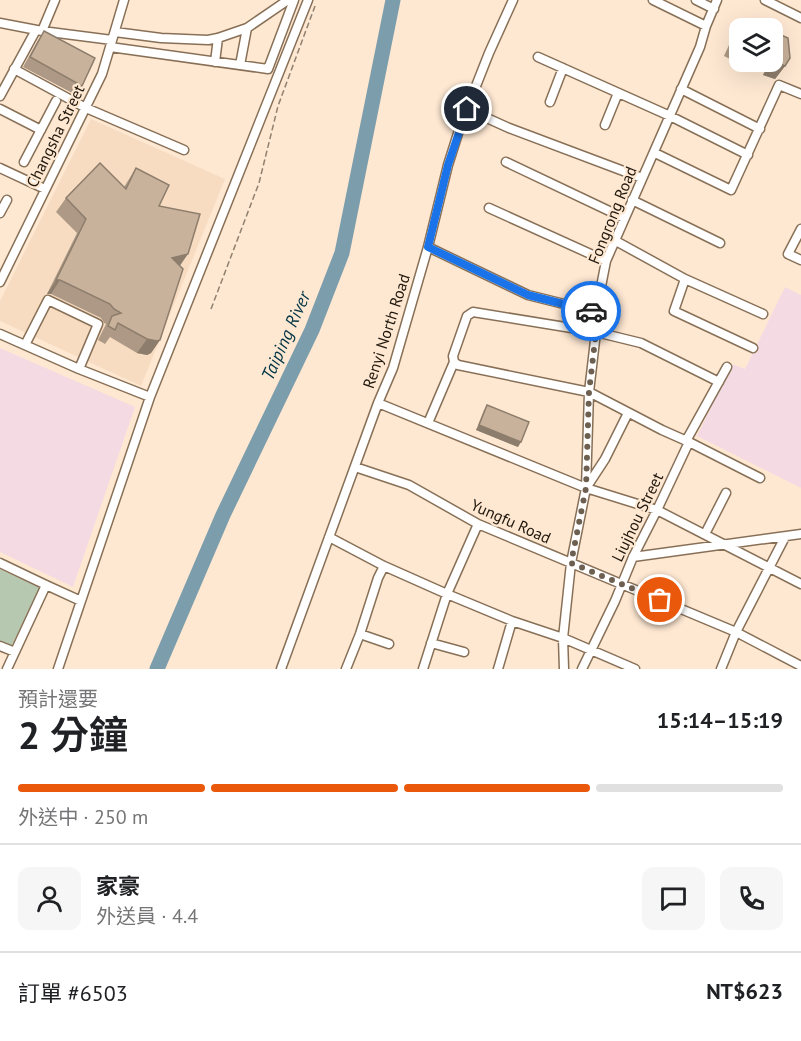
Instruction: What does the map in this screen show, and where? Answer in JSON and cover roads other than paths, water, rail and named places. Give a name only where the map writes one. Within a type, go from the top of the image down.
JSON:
[{"type":"street","points":[[0,96],[55,0]]},
{"type":"street","name":"Changsha Street","points":[[0,282],[102,74],[124,0]]},
{"type":"street","points":[[113,40],[218,39],[247,28],[288,0]]},
{"type":"street","points":[[0,23],[113,40],[215,62],[268,69],[294,0]]},
{"type":"street","points":[[57,669],[150,397],[308,0]]},
{"type":"street","name":"Renyi North Road","points":[[281,669],[378,402],[393,368],[428,247],[448,165],[467,109],[513,0]]},
{"type":"street","points":[[653,0],[706,26]]},
{"type":"street","points":[[696,0],[714,9]]},
{"type":"street","name":"Fongrong Road","points":[[564,669],[563,638],[571,563],[586,488],[589,392],[596,312],[606,261],[700,47],[717,0]]},
{"type":"street","points":[[765,0],[801,18]]},
{"type":"street","points":[[240,65],[247,28]]},
{"type":"street","points":[[215,62],[218,39]]},
{"type":"street","points":[[538,57],[670,116],[748,155]]},
{"type":"street","points":[[550,102],[563,68]]},
{"type":"street","points":[[14,69],[86,108],[184,150]]},
{"type":"street","points":[[654,153],[731,190],[779,85],[801,94]]},
{"type":"street","points":[[681,88],[760,129]]},
{"type":"street","points":[[605,125],[618,93]]},
{"type":"street","points":[[24,162],[56,100]]},
{"type":"street","points":[[0,109],[41,130]]},
{"type":"street","points":[[467,109],[509,128],[642,178]]},
{"type":"street","points":[[506,162],[624,218]]},
{"type":"street","points":[[0,168],[45,189]]},
{"type":"street","points":[[0,213],[7,200]]},
{"type":"street","points":[[632,200],[720,243]]},
{"type":"street","points":[[489,208],[606,261]]},
{"type":"street","points":[[801,229],[788,254],[801,260]]},
{"type":"street","points":[[614,240],[685,279],[763,314]]},
{"type":"street","points":[[428,247],[528,295],[596,312]]},
{"type":"street","points":[[685,279],[674,311],[753,348]]},
{"type":"street","points":[[25,345],[48,300],[98,324],[79,369]]},
{"type":"street","points":[[429,423],[454,362],[453,356],[467,316],[473,312],[596,332],[641,343],[719,382]]},
{"type":"street","points":[[0,334],[150,397]]},
{"type":"street","points":[[454,362],[458,365],[589,392],[760,478]]},
{"type":"street","name":"Liujhou Street","points":[[582,669],[687,442],[727,367]]},
{"type":"street","points":[[378,402],[586,488],[657,510],[801,584]]},
{"type":"street","points":[[586,488],[605,459],[628,413]]},
{"type":"street","name":"Yungfu Road","points":[[355,467],[409,485],[478,524],[736,632],[801,666]]},
{"type":"street","points":[[705,534],[726,493]]},
{"type":"street","points":[[423,669],[447,594],[478,524]]},
{"type":"street","points":[[633,557],[801,534]]},
{"type":"street","points":[[329,537],[384,566],[447,594],[512,621],[591,649],[635,669]]},
{"type":"street","points":[[721,669],[736,632],[785,537]]},
{"type":"street","points":[[0,563],[81,601]]},
{"type":"street","points":[[346,669],[384,566]]},
{"type":"street","points":[[8,669],[46,585]]},
{"type":"street","points":[[498,669],[512,621]]},
{"type":"street","points":[[360,634],[389,644]]},
{"type":"street","points":[[431,643],[464,652]]},
{"type":"street","points":[[0,646],[15,652]]},
{"type":"waterway","name":"Taiping River","points":[[157,669],[223,515],[312,330],[342,253],[393,0]]}]
